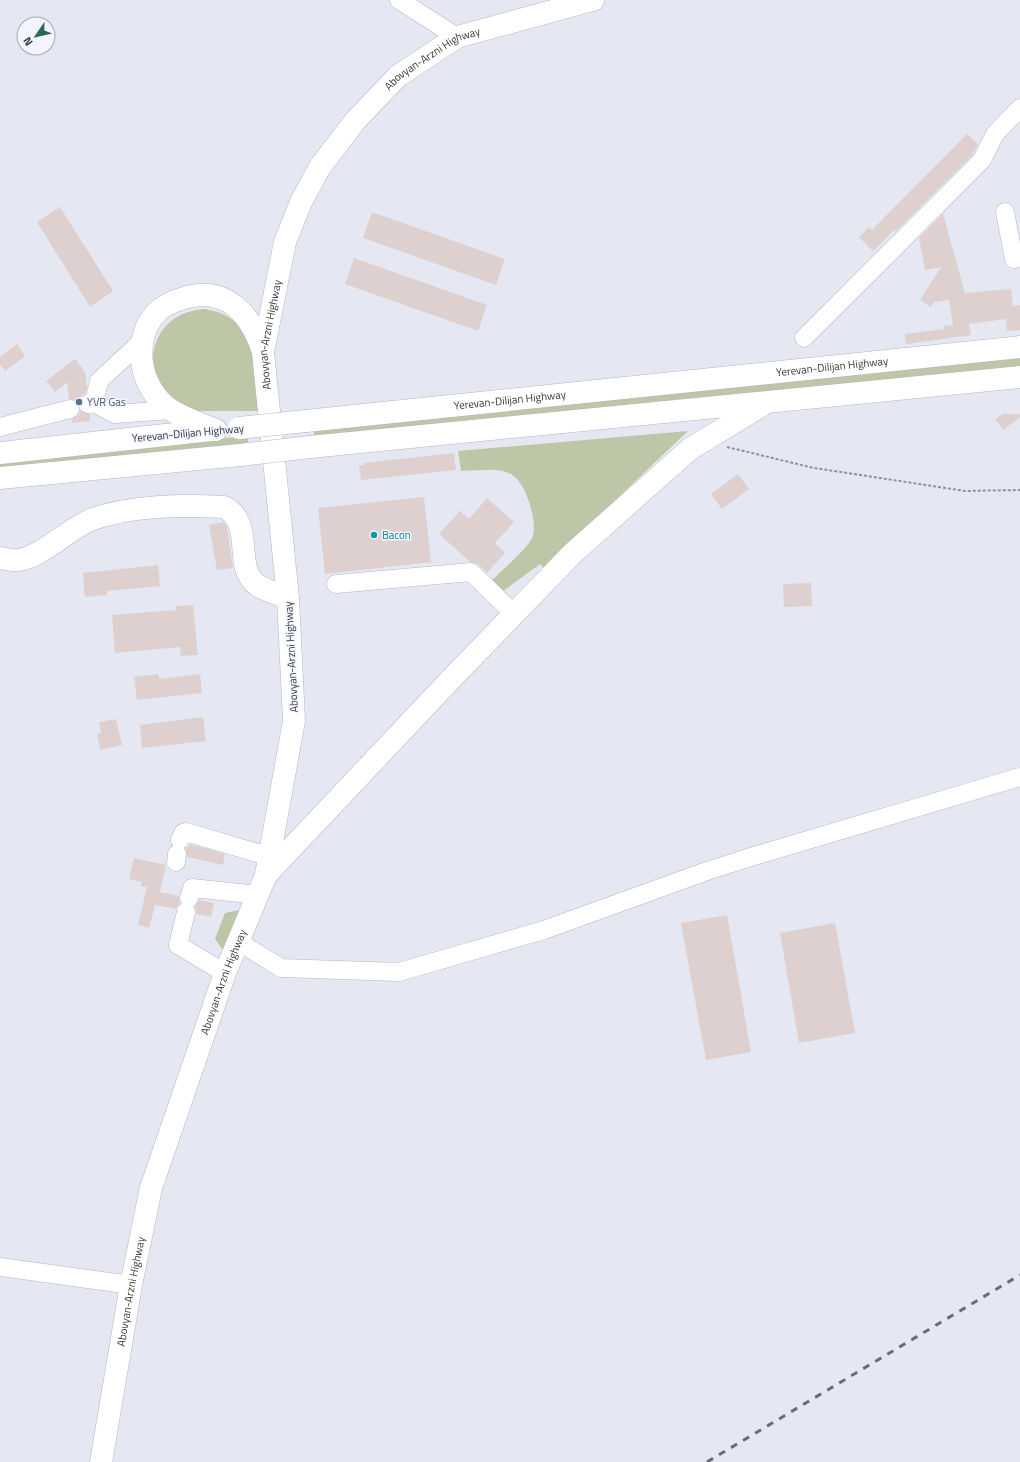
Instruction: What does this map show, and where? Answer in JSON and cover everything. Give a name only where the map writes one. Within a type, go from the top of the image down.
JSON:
[{"type":"main road","name":"Abovyan-Arzni Highway","points":[[101,1462],[131,1285],[151,1188],[225,973],[259,895],[268,866],[294,721],[288,598],[263,352],[285,242],[301,202],[320,167],[355,121],[398,76],[457,37],[593,0]]},
{"type":"main road","points":[[216,430],[171,410],[161,402],[147,383],[143,371],[141,355],[143,340],[149,324],[157,312],[171,302],[203,294],[217,297],[240,309],[252,325],[263,352]]},
{"type":"main road","name":"Yerevan-Dilijan Highway","points":[[0,453],[1020,347]]},
{"type":"main road","points":[[0,478],[1020,378]]},
{"type":"main road","points":[[268,866],[573,553],[690,449],[767,403]]},
{"type":"main road","points":[[0,558],[18,560],[36,554],[89,521],[107,516],[167,506],[224,506],[231,510],[238,518],[241,528],[247,574],[256,584],[288,598]]},
{"type":"street","points":[[399,0],[457,37]]},
{"type":"street","points":[[804,338],[982,160],[995,134],[1020,108]]},
{"type":"street","points":[[1005,212],[1014,258],[1020,257]]},
{"type":"street","points":[[143,340],[99,381],[91,403],[115,414],[143,437]]},
{"type":"street","points":[[0,427],[70,409]]},
{"type":"street","points":[[115,414],[171,410]]},
{"type":"street","points":[[336,584],[471,572],[514,614]]},
{"type":"street","points":[[239,942],[281,968],[398,972],[544,930],[741,861],[1020,777]]},
{"type":"street","points":[[178,852],[183,833],[186,832],[268,866]]},
{"type":"street","points":[[225,973],[178,946],[192,888],[259,895]]},
{"type":"street","points":[[0,1267],[131,1285]]},
{"type":"path","points":[[724,429],[726,446],[814,468],[965,491],[1020,490]]},
{"type":"green space","points":[[204,309],[226,315],[232,319],[242,328],[250,341],[255,363],[259,411],[199,411],[178,404],[164,391],[155,375],[153,358],[157,341],[167,326],[182,314]]},
{"type":"green space","points":[[1020,357],[1020,367],[314,439],[314,429]]},
{"type":"green space","points":[[688,431],[544,568],[540,564],[502,592],[490,582],[519,554],[532,538],[534,527],[531,508],[526,493],[520,483],[513,476],[506,472],[497,470],[461,471],[458,451]]},
{"type":"green space","points":[[248,436],[248,445],[0,469],[0,459]]},
{"type":"green space","points":[[240,910],[223,950],[215,939],[225,913]]},
{"type":"building","points":[[967,134],[978,144],[973,154],[895,232],[894,230],[873,251],[859,237],[869,227],[872,230]]},
{"type":"building","points":[[60,207],[113,291],[90,307],[37,222]]},
{"type":"building","points":[[372,212],[505,259],[496,285],[363,238]]},
{"type":"building","points":[[943,214],[965,293],[1011,289],[1013,306],[1020,305],[1020,330],[1007,331],[1006,319],[969,324],[971,335],[906,344],[905,334],[944,329],[944,326],[953,325],[949,300],[934,302],[931,307],[920,300],[941,267],[925,270],[919,238]]},
{"type":"building","points":[[354,258],[487,305],[478,331],[345,284]]},
{"type":"building","points":[[17,344],[25,356],[5,371],[0,364],[0,357]]},
{"type":"building","points":[[75,359],[85,372],[87,388],[85,394],[81,396],[78,402],[69,399],[67,382],[55,392],[46,381]]},
{"type":"building","points":[[80,411],[90,414],[90,421],[72,423],[72,419],[78,416]]},
{"type":"building","points":[[1003,414],[1020,414],[1020,417],[1003,430],[995,419]]},
{"type":"building","points":[[454,453],[456,470],[361,480],[359,465],[364,465],[364,463]]},
{"type":"building","points":[[738,474],[749,489],[722,509],[711,494]]},
{"type":"building","name":"Bacon","points":[[424,497],[431,562],[325,574],[318,508]]},
{"type":"building","points":[[487,498],[514,522],[495,543],[505,553],[487,573],[478,564],[470,562],[439,534],[460,511],[469,519]]},
{"type":"building","points":[[224,522],[227,527],[233,568],[217,570],[209,525]]},
{"type":"building","points":[[158,565],[160,586],[107,591],[107,595],[85,597],[83,573]]},
{"type":"building","points":[[811,583],[812,606],[784,607],[783,584]]},
{"type":"building","points":[[193,605],[198,655],[181,656],[180,647],[115,653],[112,615],[177,610],[176,606]]},
{"type":"building","points":[[158,674],[160,679],[200,674],[202,693],[137,700],[134,677]]},
{"type":"building","points":[[203,717],[206,741],[142,748],[140,725]]},
{"type":"building","points":[[116,719],[122,745],[100,750],[97,734],[101,733],[99,722]]},
{"type":"building","points":[[190,844],[225,854],[223,865],[187,857],[186,849]]},
{"type":"building","points":[[134,858],[166,865],[160,892],[179,896],[180,903],[176,909],[155,905],[149,928],[138,925],[147,887],[141,886],[142,882],[129,879]]},
{"type":"building","points":[[199,900],[214,903],[211,917],[196,914],[195,907]]},
{"type":"building","points":[[727,915],[751,1052],[706,1060],[681,923]]},
{"type":"building","points":[[835,923],[855,1033],[799,1043],[780,933]]},
{"type":"railway","points":[[707,1462],[1020,1275]]},
{"type":"place","name":"YVR Gas","points":[[79,402]]},
{"type":"place","name":"Bacon","points":[[374,535]]}]
